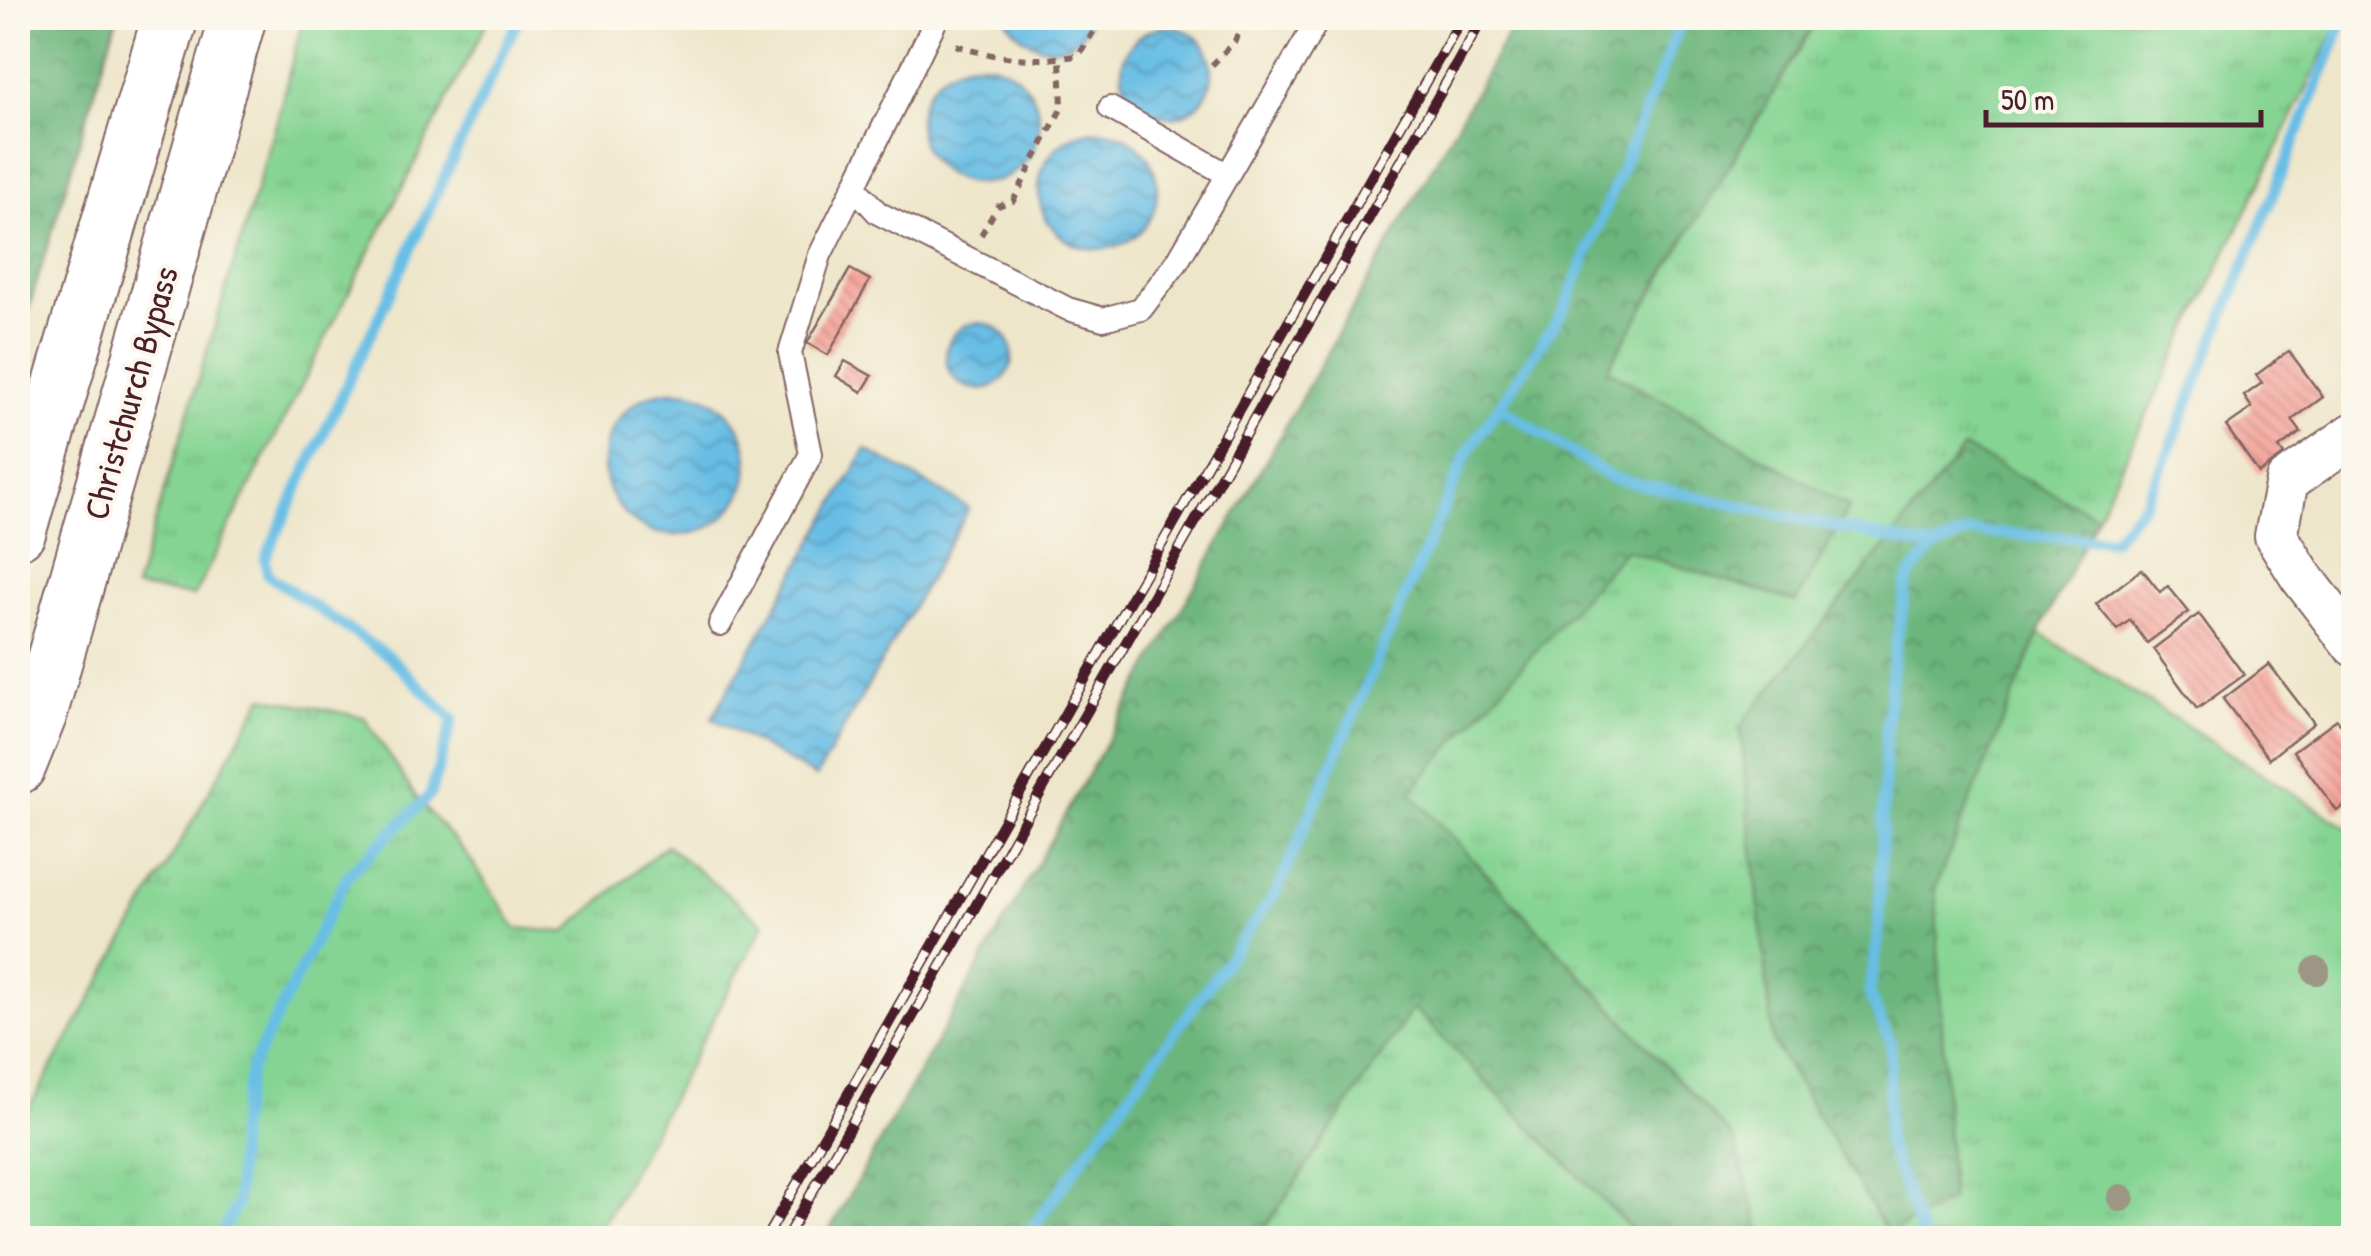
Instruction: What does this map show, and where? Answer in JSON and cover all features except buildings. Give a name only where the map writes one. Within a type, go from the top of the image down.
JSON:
[{"type":"main road","name":"Christchurch Bypass","points":[[18,531],[170,18]]},
{"type":"main road","name":"Christchurch Bypass","points":[[18,766],[39,714],[238,18]]},
{"type":"street","points":[[2354,434],[2287,481],[2276,536],[2300,576],[2354,645]]},
{"type":"lane","points":[[854,187],[878,213],[1068,310],[1103,319],[1142,309],[1177,262],[1319,18]]},
{"type":"lane","points":[[720,624],[811,454],[790,353],[820,255],[933,25]]},
{"type":"lane","points":[[1110,108],[1228,175]]},
{"type":"path","points":[[933,25],[962,48],[1060,59],[1079,55],[1102,18]]},
{"type":"path","points":[[1212,64],[1235,40],[1243,18]]},
{"type":"path","points":[[968,258],[998,206],[1013,201],[1062,107],[1060,59]]},
{"type":"green space","points":[[18,18],[117,18],[18,344]]},
{"type":"green space","points":[[303,18],[489,18],[194,596],[135,588],[275,128]]},
{"type":"green space","points":[[1517,18],[1818,18],[1607,369],[1849,507],[1796,602],[1625,550],[1410,792],[1734,1139],[1763,1238],[1640,1238],[1413,1008],[1258,1238],[825,1238]]},
{"type":"green space","points":[[1818,18],[2341,18],[2097,516],[1964,448],[1740,728],[1951,1200],[1934,888],[2039,633],[2353,831],[2353,1238],[1763,1238],[1733,1139],[1410,792],[1625,549],[1796,602],[1849,507],[1607,369]]},
{"type":"green space","points":[[1964,448],[2097,516],[2039,633],[1935,888],[1951,1200],[1888,1234],[1773,1042],[1740,727]]},
{"type":"green space","points":[[263,697],[364,717],[418,800],[468,856],[516,928],[565,932],[666,845],[764,924],[596,1238],[18,1238],[18,1127]]},
{"type":"green space","points":[[1413,1008],[1640,1238],[1258,1238]]},
{"type":"water","points":[[1006,18],[1091,18],[1074,42],[1050,48],[1026,39]]},
{"type":"water","points":[[1158,27],[1176,27],[1192,34],[1205,47],[1212,72],[1205,97],[1192,110],[1176,117],[1158,117],[1142,110],[1129,97],[1122,81],[1122,63],[1129,47],[1142,34]]},
{"type":"water","points":[[979,63],[1002,67],[1022,80],[1035,100],[1039,123],[1035,146],[1022,166],[1002,179],[979,183],[956,179],[936,166],[923,146],[919,123],[923,100],[936,80],[956,67]]},
{"type":"water","points":[[1098,131],[1121,135],[1140,148],[1153,167],[1157,190],[1153,213],[1140,232],[1121,245],[1098,249],[1075,245],[1056,232],[1043,213],[1039,190],[1043,167],[1056,148],[1075,135]]},
{"type":"water","points":[[979,323],[1002,333],[1012,356],[1002,379],[979,389],[956,379],[946,356],[956,333]]},
{"type":"water","points":[[676,391],[703,397],[727,412],[742,436],[748,463],[742,490],[727,514],[703,529],[676,535],[649,529],[625,514],[610,490],[604,463],[610,436],[625,412],[649,397]]},
{"type":"water","points":[[866,449],[969,508],[816,777],[712,718]]},
{"type":"waterway","points":[[219,1238],[237,1204],[239,1126],[251,1068],[348,875],[430,795],[453,719],[391,658],[268,575],[265,559],[519,18]]},
{"type":"waterway","points":[[1025,1238],[1276,893],[1468,452],[1564,310],[1683,18]]},
{"type":"waterway","points":[[1923,1238],[1887,1142],[1891,1043],[1869,994],[1878,940],[1886,731],[1908,578],[1932,549],[1969,532],[2112,540],[2144,504],[2345,18]]},
{"type":"waterway","points":[[1499,406],[1611,478],[1934,548]]},
{"type":"railway","points":[[766,1238],[1462,18]]},
{"type":"railway","points":[[786,1238],[1483,18]]}]
